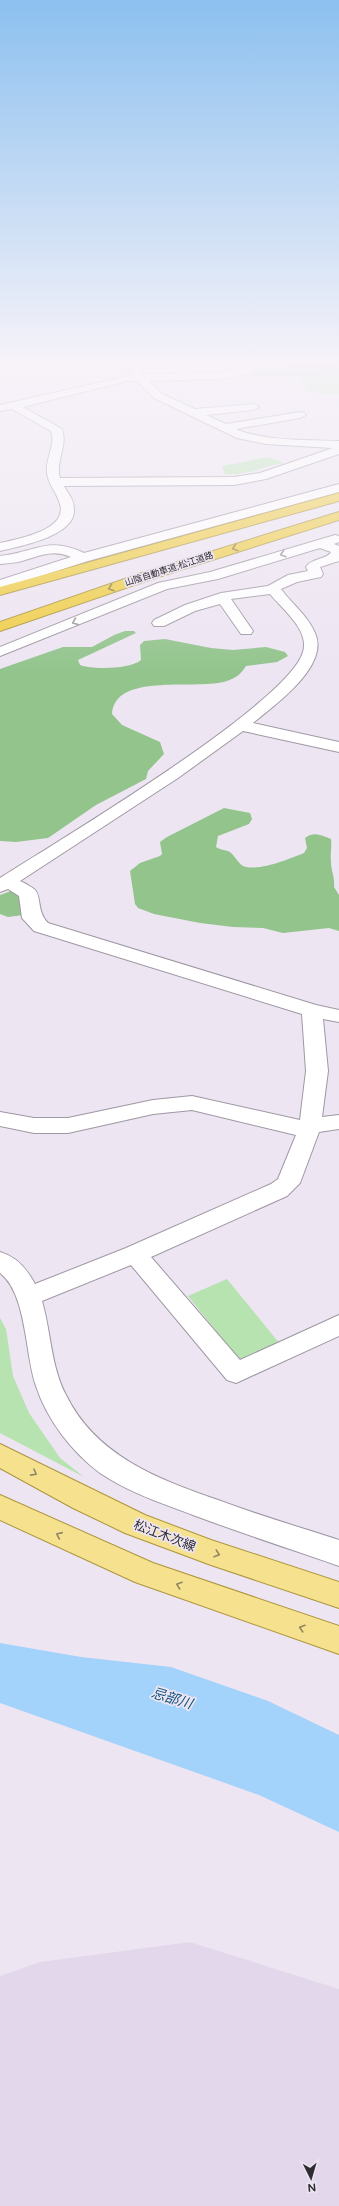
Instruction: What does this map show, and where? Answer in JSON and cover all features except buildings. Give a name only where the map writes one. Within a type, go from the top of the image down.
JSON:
[{"type":"highway","points":[[0,591],[339,497]]},
{"type":"highway","name":"山陰自動車道;松江道路","points":[[76,587],[151,561],[339,506]]},
{"type":"highway","name":"山陰自動車道;松江道路","points":[[0,627],[147,576],[339,516]]},
{"type":"highway","points":[[163,586],[297,536],[339,524]]},
{"type":"main road","name":"松江木次線","points":[[0,1455],[71,1494],[134,1523],[211,1552],[339,1595]]},
{"type":"main road","points":[[0,1507],[145,1573],[339,1640]]},
{"type":"street","points":[[0,547],[46,534],[68,516],[68,508],[54,478],[52,467]]},
{"type":"street","points":[[57,482],[240,480],[262,476],[289,467]]},
{"type":"street","points":[[0,585],[83,558],[339,488]]},
{"type":"street","points":[[0,652],[163,586],[213,576],[339,538]]},
{"type":"street","points":[[159,623],[190,608],[226,596],[274,589],[275,586],[285,580],[322,574],[313,567],[317,563],[334,559],[338,555],[337,550],[321,543]]},
{"type":"street","points":[[0,560],[18,558],[45,549],[64,549],[83,558]]},
{"type":"street","points":[[4,884],[123,807],[243,726],[301,672],[311,654],[309,637],[304,625],[274,589]]},
{"type":"street","points":[[223,598],[246,630]]},
{"type":"street","points":[[243,726],[339,747]]},
{"type":"street","points":[[4,884],[28,893],[32,918],[40,927],[312,1010],[339,1016]]},
{"type":"street","points":[[28,1297],[135,1254],[284,1187],[288,1183],[294,1172],[310,1127],[317,1052],[312,1010]]},
{"type":"street","points":[[0,1119],[19,1124],[68,1126],[157,1105],[192,1103],[298,1128],[339,1122]]},
{"type":"street","points":[[135,1254],[236,1373],[339,1325]]},
{"type":"street","points":[[0,1261],[14,1271],[21,1281],[28,1297],[37,1329],[41,1363],[49,1388],[66,1418],[85,1443],[106,1462],[134,1480],[248,1524],[339,1553]]},
{"type":"shaded area","points":[[190,1942],[339,1989],[339,2206],[0,2206],[0,1976],[40,1962]]},
{"type":"green space","points":[[222,467],[266,467],[240,474],[225,474]]},
{"type":"green space","points":[[125,631],[134,631],[136,633],[78,660],[80,665],[94,668],[112,668],[136,663],[141,660],[140,645],[144,641],[165,639],[211,648],[233,650],[266,647],[285,652],[288,656],[277,662],[246,666],[233,679],[214,684],[160,685],[142,687],[127,692],[117,701],[112,714],[122,725],[160,742],[164,754],[148,771],[146,779],[96,805],[48,838],[16,842],[0,841],[0,669],[63,647],[92,647]]},
{"type":"green space","points":[[224,808],[250,813],[252,819],[249,824],[218,836],[216,847],[230,852],[243,866],[265,866],[304,853],[307,848],[305,838],[311,835],[318,834],[331,839],[334,887],[339,895],[339,931],[329,928],[283,933],[263,928],[233,927],[200,923],[154,914],[138,908],[135,904],[130,871],[140,863],[160,856],[162,854],[160,842],[167,837]]},
{"type":"green space","points":[[11,891],[20,893],[23,915],[8,917],[0,914],[0,895]]},
{"type":"green space","points":[[227,1279],[280,1344],[241,1362],[188,1296]]},
{"type":"green space","points":[[0,1318],[6,1329],[13,1376],[29,1413],[60,1458],[84,1477],[0,1433]]},
{"type":"water","name":"忌部川","points":[[0,1643],[81,1657],[171,1667],[268,1701],[339,1735],[339,1832],[259,1795],[0,1703]]}]
